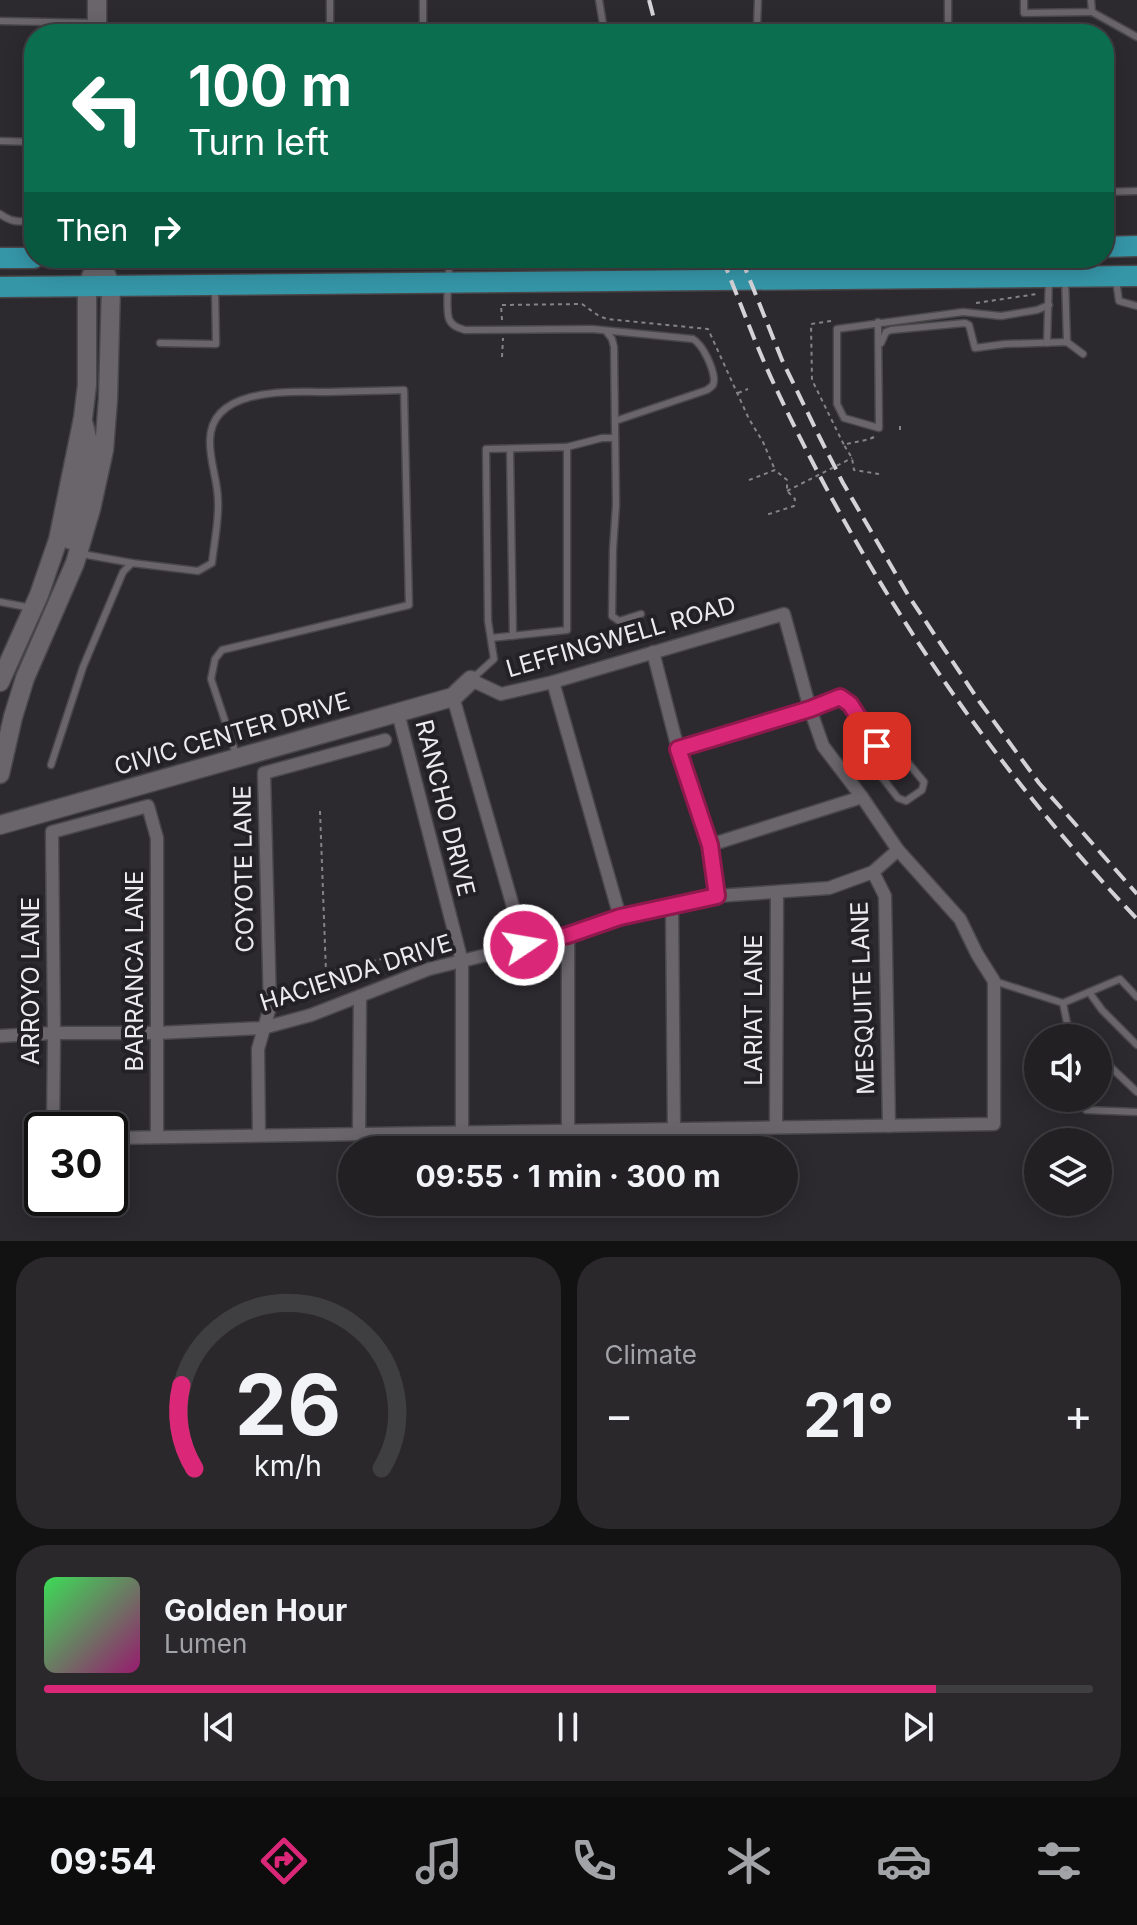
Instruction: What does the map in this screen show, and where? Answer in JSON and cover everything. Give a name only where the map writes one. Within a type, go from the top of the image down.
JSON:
[{"type":"main road","points":[[97,0],[97,24]]},
{"type":"main road","points":[[1114,247],[1137,246]]},
{"type":"main road","points":[[0,258],[24,258]]},
{"type":"main road","points":[[0,682],[33,609],[58,540],[83,418],[87,385],[87,286],[95,268]]},
{"type":"main road","points":[[0,774],[25,678],[78,553],[104,450],[111,286],[103,268]]},
{"type":"main road","points":[[0,287],[448,283],[947,268],[1058,268],[1116,277],[1137,276]]},
{"type":"main road","points":[[78,553],[71,539],[90,450],[83,418]]},
{"type":"main road","points":[[33,609],[52,619]]},
{"type":"main road","name":"CIVIC CENTER DRIVE","points":[[0,825],[453,697],[471,680]]},
{"type":"street","name":"LEFFINGWELL ROAD","points":[[471,680],[501,694],[553,682],[784,614],[810,709]]},
{"type":"street","points":[[653,652],[678,749],[710,845],[717,896]]},
{"type":"street","points":[[553,682],[620,917]]},
{"type":"street","points":[[453,697],[524,945]]},
{"type":"street","points":[[128,1138],[994,1124],[994,981],[960,919],[898,850],[823,746],[810,709],[678,749]]},
{"type":"street","name":"RANCHO DRIVE","points":[[398,713],[462,962],[462,1132]]},
{"type":"street","name":"COYOTE LANE","points":[[259,1135],[258,1049],[270,1007],[264,773],[385,740]]},
{"type":"street","points":[[710,845],[862,797]]},
{"type":"street","name":"ARROYO LANE","points":[[53,1112],[52,832],[148,806]]},
{"type":"street","name":"BARRANCA LANE","points":[[148,806],[157,838],[157,1137]]},
{"type":"street","name":"HACIENDA DRIVE","points":[[0,1036],[263,1028],[311,1015],[429,969],[568,935],[620,917],[717,896],[829,888],[873,872],[898,850]]},
{"type":"street","name":"MESQUITE LANE","points":[[873,872],[885,896],[889,1126]]},
{"type":"street","name":"LARIAT LANE","points":[[776,1127],[777,893]]},
{"type":"street","points":[[672,906],[674,1129]]},
{"type":"street","points":[[568,935],[568,1130]]},
{"type":"street","points":[[359,1134],[360,996]]},
{"type":"lane","points":[[330,0],[330,24]]},
{"type":"lane","points":[[423,0],[423,24]]},
{"type":"lane","points":[[599,0],[603,24]]},
{"type":"lane","points":[[757,24],[758,0]]},
{"type":"lane","points":[[948,0],[948,24]]},
{"type":"lane","points":[[1024,0],[1024,13],[1092,12],[1114,24]]},
{"type":"lane","points":[[1091,0],[1092,12]]},
{"type":"lane","points":[[0,21],[42,24]]},
{"type":"lane","points":[[1114,24],[1137,37]]},
{"type":"lane","points":[[0,141],[24,142]]},
{"type":"lane","points":[[1114,192],[1137,191]]},
{"type":"lane","points":[[0,214],[24,221]]},
{"type":"lane","points":[[449,268],[448,314],[454,326],[465,330],[592,329],[693,339],[702,345],[714,379],[712,386],[615,421]]},
{"type":"lane","points":[[1047,343],[1049,305],[1058,268]]},
{"type":"lane","points":[[1058,268],[1067,342]]},
{"type":"lane","points":[[1116,277],[1119,301],[1137,306]]},
{"type":"lane","points":[[160,343],[216,344],[215,285]]},
{"type":"lane","points":[[878,322],[879,428],[844,418],[837,404],[837,329],[878,322],[963,312],[1001,316],[1049,305]]},
{"type":"lane","points":[[879,353],[886,332],[965,323],[971,329],[975,348],[1067,342],[1083,354]]},
{"type":"lane","points":[[606,331],[614,343],[616,505],[612,616],[619,621],[641,614]]},
{"type":"lane","points":[[78,553],[198,571],[212,563],[218,500],[209,437],[215,421],[224,410],[239,401],[266,393],[404,390],[409,605],[222,650],[215,659],[211,679],[237,757]]},
{"type":"lane","points":[[471,680],[494,659],[488,621],[486,449],[567,447],[615,438]]},
{"type":"lane","points":[[491,638],[567,630],[567,447]]},
{"type":"lane","points":[[510,449],[513,636]]},
{"type":"lane","points":[[51,765],[83,667],[123,572],[132,563]]},
{"type":"lane","points":[[0,602],[33,609]]},
{"type":"lane","points":[[810,709],[840,697],[850,704],[877,746]]},
{"type":"lane","points":[[892,741],[924,782],[922,790],[910,800],[898,798],[867,758],[869,751],[877,746],[892,741]]},
{"type":"lane","points":[[994,981],[1063,1003],[1120,979],[1137,997]]},
{"type":"lane","points":[[1089,992],[1102,1010],[1137,1045]]},
{"type":"lane","points":[[1063,1003],[1067,1024]]},
{"type":"lane","points":[[1112,1068],[1137,1092]]},
{"type":"lane","points":[[1112,1111],[1137,1112]]},
{"type":"path","points":[[502,357],[501,305],[582,304],[607,319],[708,329],[775,470],[787,480],[787,491],[795,499]]},
{"type":"path","points":[[812,380],[852,458],[853,470],[879,474]]},
{"type":"path","points":[[737,393],[748,389]]},
{"type":"path","points":[[844,445],[879,435]]},
{"type":"path","points":[[787,491],[852,458]]},
{"type":"path","points":[[749,480],[775,470]]},
{"type":"path","points":[[795,499],[800,497]]},
{"type":"path","points":[[766,515],[794,506],[795,499]]},
{"type":"path","points":[[320,811],[326,972],[425,949],[429,969]]},
{"type":"railway","points":[[649,0],[655,24]]},
{"type":"railway","points":[[726,268],[766,367],[809,455],[889,597],[980,732],[1082,859],[1137,919]]},
{"type":"railway","points":[[745,268],[782,360],[820,438],[908,595],[1039,783],[1137,894]]},
{"type":"route","points":[[524,945],[568,935],[620,917],[717,896],[710,845],[678,749],[840,697],[850,704],[877,746]]}]
